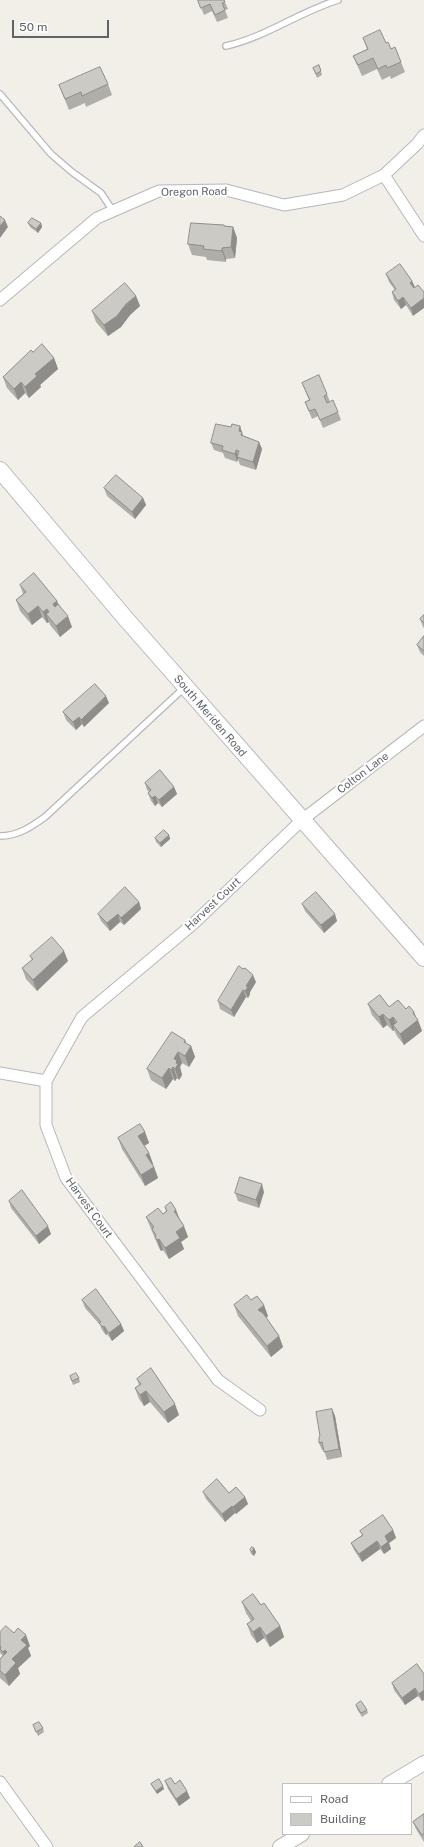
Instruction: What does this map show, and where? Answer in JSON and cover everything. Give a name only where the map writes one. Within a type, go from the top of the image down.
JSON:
[{"type":"main road","name":"South Meriden Road","points":[[0,470],[186,687],[424,958]]},
{"type":"street","name":"Oregon Road","points":[[0,300],[97,218],[159,191],[226,190],[284,205],[343,195],[384,175],[417,144],[424,135]]},
{"type":"street","points":[[384,175],[424,236]]},
{"type":"street","name":"Colton Lane","points":[[302,820],[424,726]]},
{"type":"street","name":"Harvest Court","points":[[260,1410],[218,1380],[66,1178],[46,1125],[46,1081],[82,1017],[193,924],[302,820]]},
{"type":"street","points":[[0,1073],[46,1081]]},
{"type":"street","points":[[391,1783],[424,1763]]},
{"type":"street","points":[[0,1782],[47,1847]]},
{"type":"street","points":[[280,1847],[300,1835]]},
{"type":"lane","points":[[226,46],[243,42],[322,5],[338,0]]},
{"type":"lane","points":[[0,94],[51,154],[72,172],[101,193],[113,211]]},
{"type":"lane","points":[[0,836],[15,835],[45,817],[186,687]]},
{"type":"building","points":[[198,0],[224,0],[225,2],[222,3],[225,10],[215,15],[210,4],[201,8]]},
{"type":"building","points":[[380,30],[386,43],[388,42],[391,49],[395,47],[401,62],[387,68],[386,65],[378,69],[373,58],[358,65],[353,56],[368,49],[363,38]]},
{"type":"building","points":[[319,65],[321,71],[316,74],[313,68]]},
{"type":"building","points":[[100,67],[108,84],[82,96],[81,92],[65,99],[59,85]]},
{"type":"building","points":[[0,216],[5,220],[0,226]]},
{"type":"building","points":[[32,218],[41,223],[36,229],[28,223]]},
{"type":"building","points":[[191,223],[233,227],[231,247],[222,248],[222,251],[203,249],[204,246],[188,244]]},
{"type":"building","points":[[400,264],[412,281],[410,283],[414,288],[418,285],[424,292],[424,298],[411,308],[403,297],[398,301],[392,292],[396,289],[386,274]]},
{"type":"building","points":[[125,283],[136,296],[126,304],[117,316],[104,325],[92,311]]},
{"type":"building","points":[[42,344],[54,358],[35,374],[37,376],[25,387],[21,382],[14,389],[3,377],[31,350],[33,352]]},
{"type":"building","points":[[319,375],[327,394],[324,396],[327,403],[333,400],[338,412],[320,420],[315,409],[309,411],[305,402],[310,400],[302,383]]},
{"type":"building","points":[[216,424],[231,427],[232,424],[240,426],[239,431],[242,432],[241,435],[259,442],[253,462],[237,457],[239,451],[236,450],[235,454],[222,450],[223,446],[211,443]]},
{"type":"building","points":[[116,475],[143,498],[132,512],[104,488]]},
{"type":"building","points":[[34,573],[57,601],[53,604],[55,607],[58,604],[68,616],[56,626],[46,614],[49,612],[47,609],[43,612],[38,606],[28,614],[16,600],[26,592],[20,585]]},
{"type":"building","points":[[424,615],[424,623],[420,619]]},
{"type":"building","points":[[424,636],[424,651],[417,645]]},
{"type":"building","points":[[95,684],[106,696],[81,720],[79,717],[73,722],[63,712]]},
{"type":"building","points":[[160,770],[174,787],[159,800],[155,796],[152,798],[148,793],[151,790],[145,783]]},
{"type":"building","points":[[164,830],[169,835],[160,843],[155,838]]},
{"type":"building","points":[[125,887],[139,902],[121,918],[118,914],[107,923],[98,914]]},
{"type":"building","points":[[316,892],[335,914],[321,925],[302,904]]},
{"type":"building","points":[[52,937],[64,951],[33,980],[22,968],[33,959],[30,956]]},
{"type":"building","points":[[239,966],[243,969],[245,968],[253,975],[246,986],[248,987],[245,991],[243,990],[231,1010],[218,1001]]},
{"type":"building","points":[[380,995],[389,1007],[398,1000],[406,1009],[409,1006],[418,1020],[400,1034],[393,1025],[397,1022],[393,1017],[389,1020],[383,1014],[379,1017],[368,1004]]},
{"type":"building","points":[[172,1032],[185,1040],[184,1042],[191,1046],[185,1056],[178,1052],[174,1059],[177,1060],[176,1063],[178,1064],[175,1069],[173,1067],[171,1070],[169,1068],[162,1078],[147,1069]]},
{"type":"building","points":[[140,1124],[145,1132],[138,1136],[149,1153],[146,1155],[154,1167],[141,1175],[118,1138]]},
{"type":"building","points":[[240,1177],[262,1184],[256,1200],[235,1193]]},
{"type":"building","points":[[22,1190],[48,1226],[36,1236],[9,1201]]},
{"type":"building","points":[[171,1202],[176,1210],[174,1211],[184,1226],[176,1232],[180,1238],[165,1248],[159,1239],[157,1240],[155,1237],[156,1235],[152,1229],[154,1227],[146,1217],[158,1208],[163,1214],[167,1211],[165,1207]]},
{"type":"building","points":[[96,1289],[121,1324],[109,1333],[104,1326],[103,1327],[99,1323],[101,1322],[82,1300]]},
{"type":"building","points":[[247,1295],[251,1300],[257,1296],[264,1305],[258,1310],[263,1313],[279,1336],[267,1346],[234,1305]]},
{"type":"building","points":[[151,1368],[175,1404],[164,1412],[146,1391],[140,1395],[135,1388],[141,1384],[137,1379]]},
{"type":"building","points":[[76,1373],[79,1378],[72,1381],[70,1376]]},
{"type":"building","points":[[332,1409],[339,1449],[324,1452],[322,1442],[319,1443],[320,1436],[316,1412]]},
{"type":"building","points":[[217,1479],[229,1493],[236,1487],[245,1497],[222,1514],[203,1492]]},
{"type":"building","points":[[383,1515],[393,1530],[385,1536],[388,1542],[381,1547],[377,1541],[359,1554],[351,1543],[363,1535],[360,1531]]},
{"type":"building","points":[[253,1594],[261,1605],[264,1603],[280,1626],[266,1636],[260,1627],[253,1632],[247,1624],[254,1619],[242,1602]]},
{"type":"building","points":[[6,1626],[14,1633],[18,1628],[26,1635],[21,1640],[27,1645],[12,1659],[16,1663],[5,1675],[0,1671],[0,1659],[7,1652],[5,1650],[3,1652],[0,1649],[0,1632]]},
{"type":"building","points":[[417,1664],[424,1674],[424,1690],[419,1694],[415,1688],[402,1698],[392,1683]]},
{"type":"building","points":[[361,1701],[367,1710],[361,1713],[356,1705]]},
{"type":"building","points":[[39,1722],[43,1728],[36,1732],[33,1725]]},
{"type":"building","points":[[171,1778],[175,1784],[180,1780],[187,1791],[176,1799],[165,1781]]},
{"type":"building","points":[[159,1779],[163,1786],[156,1791],[151,1784]]},
{"type":"building","points":[[424,1814],[424,1834],[422,1835],[413,1822]]},
{"type":"building","points":[[140,1842],[143,1847],[134,1847]]}]
